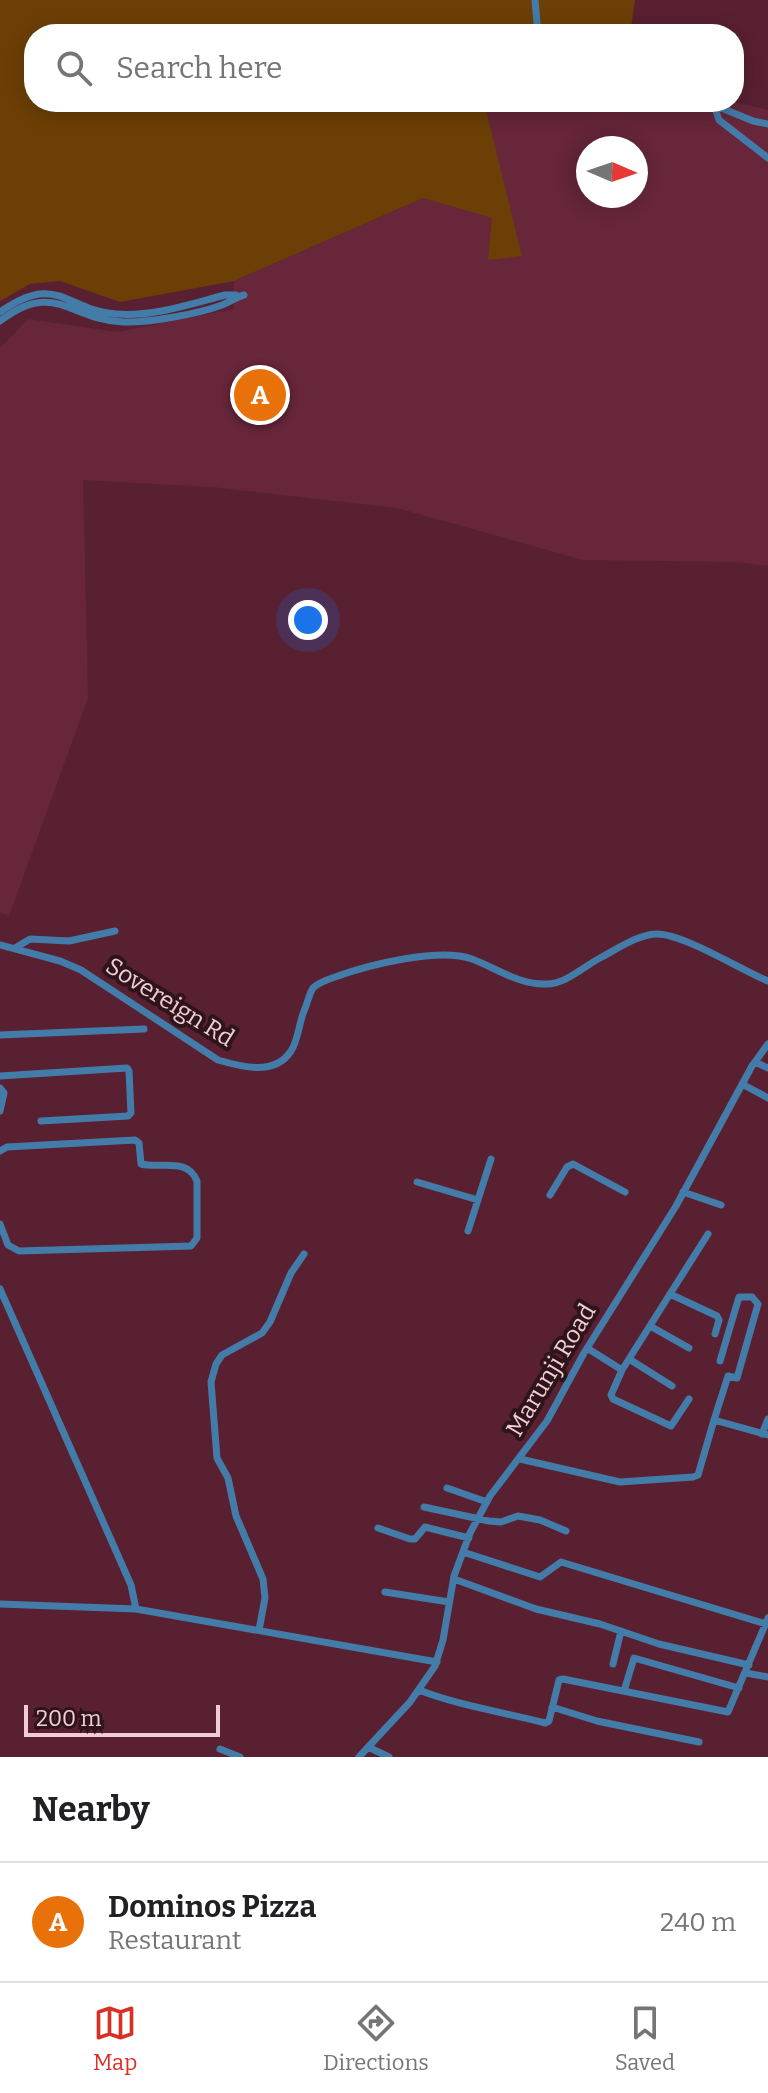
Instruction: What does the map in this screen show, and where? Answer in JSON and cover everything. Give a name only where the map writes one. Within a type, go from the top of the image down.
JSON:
[{"type":"street","points":[[535,0],[537,24]]},
{"type":"street","points":[[714,112],[719,120],[768,158]]},
{"type":"street","points":[[730,112],[768,124]]},
{"type":"street","points":[[747,140],[753,121]]},
{"type":"street","points":[[0,312],[26,297],[47,294],[65,297],[112,314],[186,309]]},
{"type":"street","points":[[0,321],[23,306],[47,300],[103,319],[125,322],[186,309],[225,295],[242,295]]},
{"type":"street","points":[[15,948],[30,939],[69,941],[115,931]]},
{"type":"street","name":"Sovereign Rd","points":[[0,945],[81,970],[218,1060],[263,1068],[282,1061],[293,1050],[299,1023],[314,988],[344,974],[429,955],[469,958],[528,982],[547,984],[568,978],[637,939],[659,934],[678,939],[768,981]]},
{"type":"street","points":[[0,1035],[144,1029]]},
{"type":"street","name":"Marunji Road","points":[[359,1757],[419,1690],[437,1662],[454,1579],[478,1518],[547,1421],[587,1348],[683,1192],[742,1084],[768,1044]]},
{"type":"street","points":[[755,1062],[768,1068]]},
{"type":"street","points":[[0,1076],[127,1068],[129,1071],[131,1113],[128,1116],[41,1121]]},
{"type":"street","points":[[742,1084],[768,1098]]},
{"type":"street","points":[[0,1088],[4,1093],[0,1111]]},
{"type":"street","points":[[0,1151],[7,1147],[135,1140],[139,1143],[141,1164],[182,1166],[193,1172],[197,1181],[197,1238],[191,1246],[19,1251],[8,1245],[0,1224]]},
{"type":"street","points":[[468,1231],[491,1159]]},
{"type":"street","points":[[550,1195],[567,1167],[573,1164],[625,1192]]},
{"type":"street","points":[[417,1182],[478,1200]]},
{"type":"street","points":[[683,1192],[721,1205]]},
{"type":"street","points":[[689,1399],[671,1426],[611,1398],[622,1370],[708,1234]]},
{"type":"street","points":[[259,1630],[265,1598],[263,1579],[236,1516],[228,1478],[217,1458],[211,1382],[222,1355],[262,1333],[270,1322],[291,1273],[304,1254]]},
{"type":"street","points":[[0,1289],[131,1585],[136,1609]]},
{"type":"street","points":[[670,1294],[717,1316],[719,1320],[715,1334]]},
{"type":"street","points":[[520,1459],[620,1482],[698,1475],[728,1376],[737,1378],[758,1304],[752,1297],[739,1297],[720,1361]]},
{"type":"street","points":[[650,1326],[689,1348]]},
{"type":"street","points":[[587,1348],[622,1370]]},
{"type":"street","points":[[629,1359],[672,1386]]},
{"type":"street","points":[[714,1420],[765,1434],[768,1419]]},
{"type":"street","points":[[447,1488],[487,1502]]},
{"type":"street","points":[[424,1507],[501,1522],[518,1516],[540,1520],[566,1531]]},
{"type":"street","points":[[378,1528],[410,1539],[415,1539],[425,1527],[469,1538]]},
{"type":"street","points":[[419,1690],[451,1703],[545,1723],[549,1721],[559,1680],[563,1679],[728,1712],[767,1621],[561,1562],[540,1577],[463,1552]]},
{"type":"street","points":[[454,1579],[536,1609],[621,1631],[768,1677]]},
{"type":"street","points":[[385,1592],[449,1602]]},
{"type":"street","points":[[0,1604],[136,1609],[437,1662]]},
{"type":"street","points":[[613,1664],[621,1631]]},
{"type":"street","points":[[624,1691],[634,1658],[739,1688]]},
{"type":"street","points":[[552,1707],[597,1721],[699,1742]]},
{"type":"street","points":[[368,1747],[389,1757]]},
{"type":"street","points":[[220,1749],[240,1757]]},
{"type":"shaded area","points":[[0,0],[635,0],[631,24],[24,24],[24,112],[486,112],[522,256],[488,260],[492,218],[423,198],[234,281],[120,302],[60,281],[30,284],[0,301]]},
{"type":"shaded area","points":[[744,104],[768,110],[768,566],[736,562],[583,560],[397,508],[212,487],[83,480],[88,698],[9,916],[0,912],[0,348],[28,319],[118,332],[234,309],[234,281],[423,198],[493,218],[521,255],[486,112],[744,112]]},
{"type":"place","name":"Dominos Pizza","points":[[260,395]]}]
